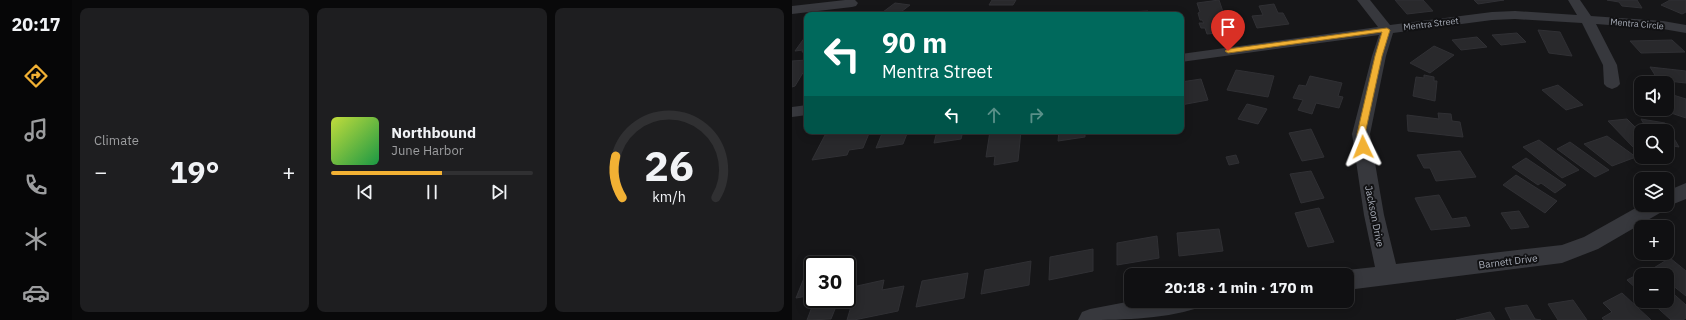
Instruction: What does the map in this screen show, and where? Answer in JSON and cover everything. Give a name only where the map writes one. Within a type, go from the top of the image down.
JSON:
[{"type":"street","points":[[792,4],[795,0]]},
{"type":"street","points":[[1363,0],[1387,30]]},
{"type":"street","points":[[1574,0],[1587,20],[1610,65],[1612,84]]},
{"type":"street","points":[[792,10],[852,4]]},
{"type":"street","name":"Mentra Street","points":[[1184,58],[1492,16],[1515,15],[1587,20]]},
{"type":"street","name":"Mentra Circle","points":[[1587,20],[1663,25],[1686,29]]},
{"type":"street","points":[[1663,25],[1686,22]]},
{"type":"street","name":"Jackson Drive","points":[[1387,30],[1379,56],[1361,134],[1374,215],[1388,275]]},
{"type":"street","points":[[792,112],[804,110]]},
{"type":"street","points":[[1674,196],[1686,190]]},
{"type":"street","name":"Barnett Drive","points":[[1354,279],[1562,254],[1591,243],[1646,212]]},
{"type":"street","points":[[1090,320],[1153,308]]},
{"type":"building","points":[[992,0],[1016,0],[1013,5],[989,5]]},
{"type":"building","points":[[1219,0],[1230,32],[1207,34],[1205,28],[1201,28],[1199,23],[1204,23],[1200,20],[1198,13],[1200,12],[1197,3]]},
{"type":"building","points":[[1395,0],[1423,0],[1433,11],[1407,14]]},
{"type":"building","points":[[1474,0],[1504,0],[1478,4]]},
{"type":"building","points":[[1607,0],[1637,0],[1642,8],[1622,6],[1619,2]]},
{"type":"building","points":[[1670,0],[1686,0],[1686,12],[1682,14],[1661,5]]},
{"type":"building","points":[[895,3],[910,5],[901,12],[883,12]]},
{"type":"building","points":[[1274,4],[1278,13],[1283,13],[1289,24],[1257,28],[1252,16],[1263,15],[1259,6]]},
{"type":"building","points":[[1148,11],[1148,12],[1127,12]]},
{"type":"building","points":[[1538,30],[1560,32],[1572,56],[1549,53]]},
{"type":"building","points":[[1517,33],[1526,42],[1501,45],[1492,35]]},
{"type":"building","points":[[1477,37],[1487,47],[1461,50],[1452,40]]},
{"type":"building","points":[[804,38],[804,52],[802,52],[803,50],[795,51]]},
{"type":"building","points":[[1672,40],[1685,52],[1641,53],[1630,41]]},
{"type":"building","points":[[1434,46],[1454,55],[1430,73],[1410,63]]},
{"type":"building","points":[[804,60],[804,71],[795,86],[792,87],[792,61]]},
{"type":"building","points":[[1650,67],[1686,71],[1686,83],[1674,82],[1674,76],[1656,76]]},
{"type":"building","points":[[1236,70],[1274,76],[1268,97],[1227,90]]},
{"type":"building","points":[[1424,75],[1434,77],[1434,81],[1437,81],[1435,101],[1413,96],[1416,77],[1424,78]]},
{"type":"building","points":[[1310,76],[1342,83],[1338,96],[1343,97],[1339,108],[1316,103],[1312,114],[1298,110],[1303,100],[1293,98],[1299,85],[1306,86]]},
{"type":"building","points":[[1201,79],[1208,100],[1184,104],[1184,82]]},
{"type":"building","points":[[1558,85],[1583,105],[1566,110],[1542,90]]},
{"type":"building","points":[[1674,95],[1686,99],[1686,118],[1674,114]]},
{"type":"building","points":[[1247,104],[1267,109],[1258,124],[1238,119]]},
{"type":"building","points":[[1438,113],[1451,114],[1452,121],[1460,122],[1463,137],[1408,131],[1407,115],[1439,119]]},
{"type":"building","points":[[1627,119],[1634,126],[1634,148],[1608,121]]},
{"type":"building","points":[[1641,119],[1666,124],[1644,124]]},
{"type":"building","points":[[1311,129],[1324,157],[1302,161],[1289,133]]},
{"type":"building","points":[[869,134],[863,148],[849,150],[847,155],[812,160],[825,135]]},
{"type":"building","points":[[882,134],[907,134],[903,144],[876,148]]},
{"type":"building","points":[[936,134],[962,134],[961,139],[934,143]]},
{"type":"building","points":[[990,134],[1021,134],[1018,161],[994,165],[995,156],[986,157]]},
{"type":"building","points":[[1059,134],[1085,134],[1085,137],[1058,141]]},
{"type":"building","points":[[1607,136],[1634,156],[1634,158],[1612,166],[1584,144]]},
{"type":"building","points":[[1674,138],[1679,147],[1674,146]]},
{"type":"building","points":[[1539,140],[1579,170],[1562,178],[1523,147]]},
{"type":"building","points":[[1570,142],[1609,170],[1595,177],[1557,149]]},
{"type":"building","points":[[1460,151],[1476,177],[1436,181],[1430,168],[1424,168],[1417,155]]},
{"type":"building","points":[[1236,155],[1239,163],[1229,165],[1226,157]]},
{"type":"building","points":[[1526,158],[1566,185],[1555,193],[1541,183],[1538,185],[1512,167]]},
{"type":"building","points":[[1311,171],[1324,198],[1301,203],[1290,174]]},
{"type":"building","points":[[1516,175],[1557,201],[1545,213],[1503,185]]},
{"type":"building","points":[[1439,195],[1452,219],[1466,217],[1470,226],[1431,230],[1415,198]]},
{"type":"building","points":[[1319,208],[1334,242],[1308,247],[1295,213]]},
{"type":"building","points":[[1519,211],[1529,227],[1511,229],[1501,213]]},
{"type":"building","points":[[1219,229],[1223,251],[1179,256],[1177,233]]},
{"type":"building","points":[[1157,236],[1159,258],[1117,265],[1117,243]]},
{"type":"building","points":[[1093,249],[1093,271],[1049,280],[1050,257]]},
{"type":"building","points":[[1667,260],[1672,260],[1686,271],[1686,296],[1674,287],[1674,268],[1654,268]]},
{"type":"building","points":[[1031,261],[1029,285],[981,294],[985,270]]},
{"type":"building","points":[[968,273],[964,298],[916,307],[922,281]]},
{"type":"building","points":[[1634,276],[1634,286],[1627,280]]},
{"type":"building","points":[[804,278],[804,297],[796,298]]},
{"type":"building","points":[[884,280],[882,290],[904,286],[898,311],[854,320],[847,320],[851,308],[856,308],[857,286]]},
{"type":"building","points":[[1622,293],[1634,304],[1634,308],[1638,308],[1651,320],[1604,320],[1602,318],[1612,312],[1603,303]]},
{"type":"building","points":[[1674,294],[1686,305],[1686,318],[1683,320],[1671,320],[1658,308],[1674,308]]},
{"type":"building","points":[[1573,300],[1587,320],[1558,320],[1548,304]]},
{"type":"building","points":[[1527,305],[1535,319],[1541,320],[1511,320],[1505,308]]},
{"type":"building","points":[[812,308],[835,308],[831,319],[807,320]]},
{"type":"building","points":[[1490,312],[1495,320],[1456,320]]},
{"type":"route","points":[[1228,51],[1387,30],[1379,56],[1361,134],[1363,147]]}]
